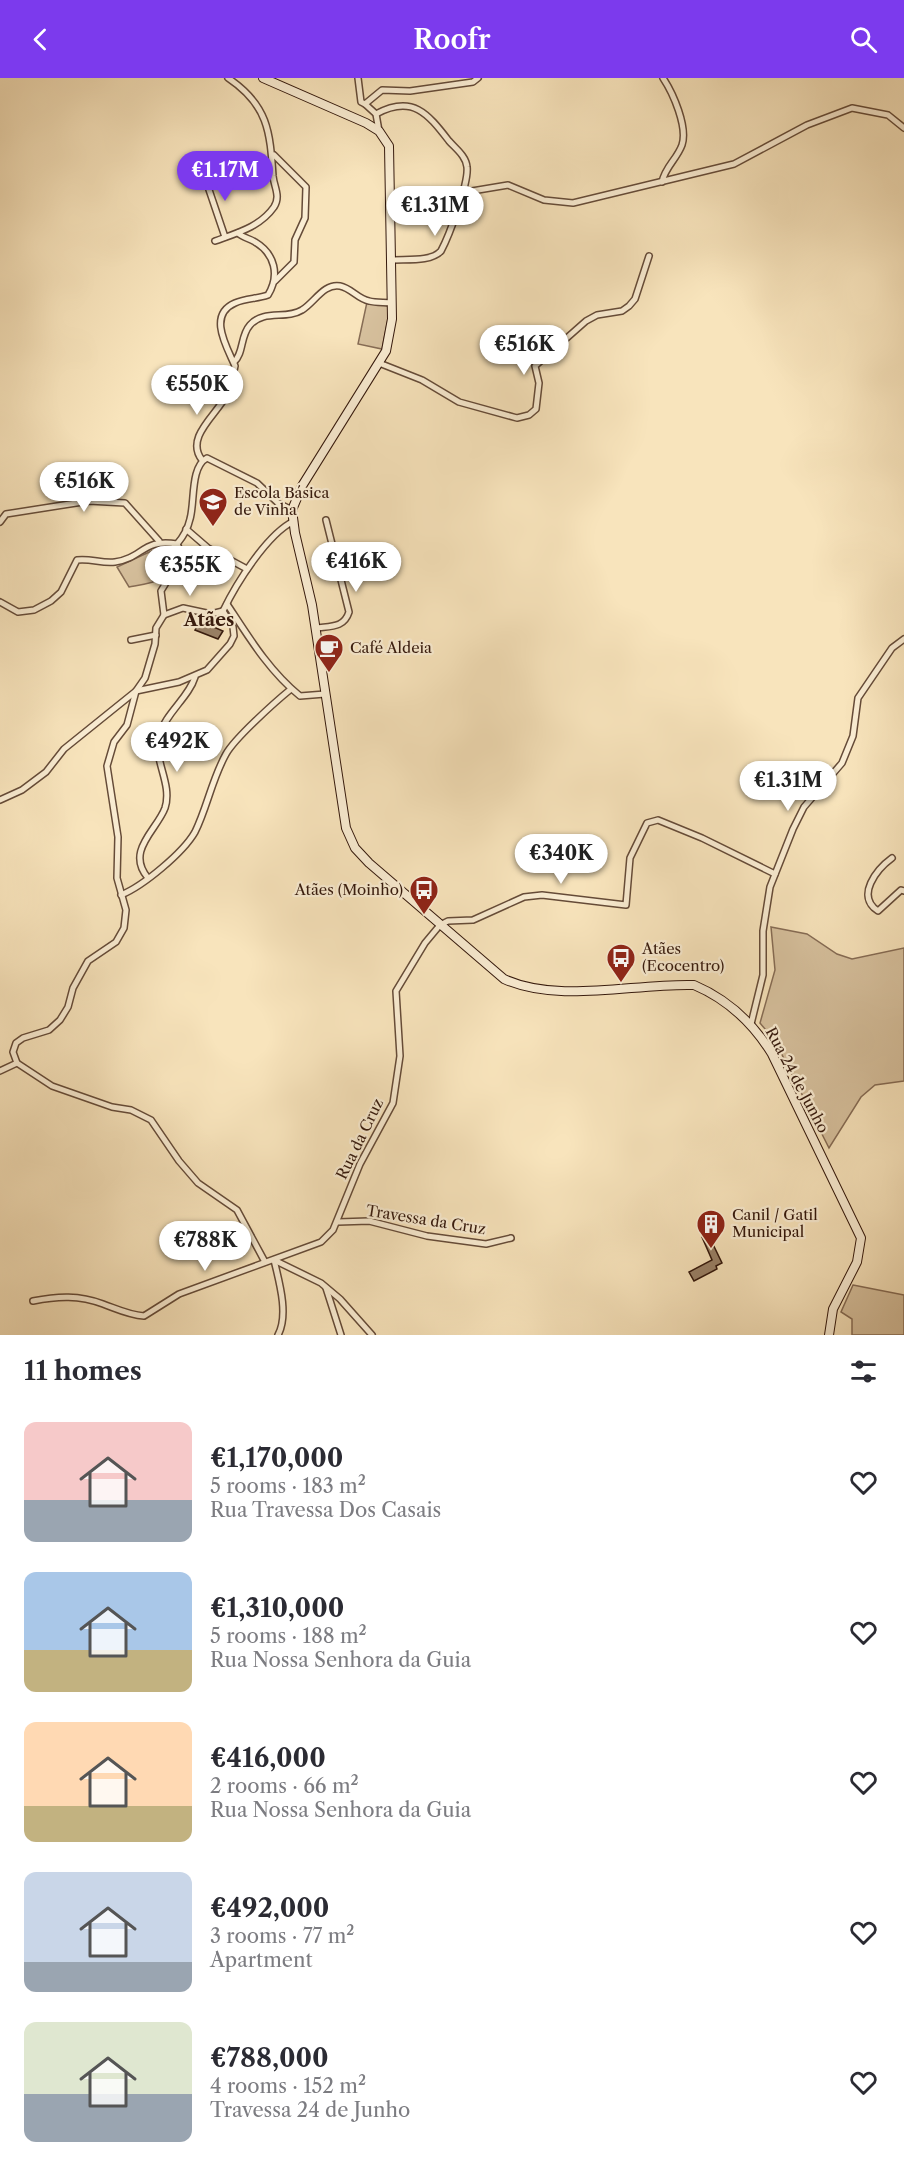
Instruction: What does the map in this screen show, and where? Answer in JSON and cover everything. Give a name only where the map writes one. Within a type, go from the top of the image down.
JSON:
[{"type":"main road","points":[[262,78],[379,131],[389,146],[392,260],[390,338],[379,363],[302,486],[292,510]]},
{"type":"main road","name":"Rua 24 de Junho","points":[[292,510],[316,628],[340,803],[346,828],[355,848],[440,926],[493,970],[516,984],[550,991],[694,985],[713,993],[751,1024],[772,1054],[861,1238],[857,1262],[833,1309],[829,1335]]},
{"type":"street","points":[[215,241],[255,225],[275,205],[278,193],[274,182],[274,156],[268,123],[254,101],[228,78]]},
{"type":"street","points":[[358,78],[361,102],[376,114],[379,131]]},
{"type":"street","points":[[365,104],[382,90],[410,92],[474,82],[478,78]]},
{"type":"street","points":[[662,182],[669,163],[682,145],[678,108],[663,78]]},
{"type":"street","points":[[376,114],[395,108],[410,107],[426,113],[464,158],[467,176],[444,245],[436,256],[392,260]]},
{"type":"street","points":[[391,201],[508,185],[544,200],[573,203],[734,164],[807,124],[846,109],[852,108],[888,115],[904,128]]},
{"type":"street","points":[[202,460],[196,449],[197,439],[227,394],[233,376],[234,362],[222,339],[220,322],[226,310],[234,303],[268,295],[275,281],[294,262],[295,240],[305,218],[306,187],[274,156]]},
{"type":"street","points":[[204,175],[225,237]]},
{"type":"street","points":[[238,233],[268,251],[273,260],[275,281]]},
{"type":"street","points":[[379,363],[422,380],[459,402],[517,418],[529,415],[536,409],[539,398],[535,366],[586,321],[629,306],[635,299],[649,256]]},
{"type":"street","points":[[234,362],[238,358],[243,336],[251,324],[263,316],[291,315],[303,310],[331,286],[340,285],[368,301],[392,303]]},
{"type":"street","points":[[177,544],[186,529],[195,496],[197,471],[202,460],[207,458],[257,483],[278,503],[292,510]]},
{"type":"street","points":[[0,522],[6,514],[89,501],[125,503],[159,541]]},
{"type":"street","points":[[316,628],[340,625],[346,622],[349,612],[326,520]]},
{"type":"street","points":[[0,800],[22,790],[46,772],[64,749],[136,691],[145,678],[156,628],[164,615],[183,608],[211,614],[223,611],[247,569],[282,528],[294,521]]},
{"type":"street","points":[[186,529],[208,548],[247,569]]},
{"type":"street","points":[[0,602],[18,612],[34,610],[45,606],[61,592],[77,560],[112,563],[123,561],[159,541],[177,544]]},
{"type":"street","points":[[164,615],[161,591],[178,563],[180,550],[177,544]]},
{"type":"street","points":[[227,604],[259,652],[291,689],[300,696],[325,694]]},
{"type":"street","points":[[136,691],[195,677],[207,670],[230,644],[234,636],[233,627],[223,611]]},
{"type":"street","points":[[131,640],[156,635]]},
{"type":"street","points":[[751,1024],[763,975],[763,931],[770,887],[775,874],[804,807],[842,763],[853,736],[858,698],[892,648],[904,639]]},
{"type":"street","points":[[148,878],[142,863],[142,842],[165,807],[167,792],[158,739],[171,712],[195,677]]},
{"type":"street","points":[[121,895],[135,889],[182,848],[194,832],[216,773],[227,752],[291,689]]},
{"type":"street","points":[[136,691],[127,726],[114,742],[106,766],[117,837],[117,878],[126,910],[124,928],[116,942],[88,960],[60,1020],[49,1030],[23,1038],[16,1043],[13,1052],[17,1063],[52,1086],[112,1107],[131,1110],[151,1120],[179,1161],[198,1183],[237,1210],[265,1262]]},
{"type":"street","points":[[440,926],[448,921],[472,920],[524,897],[542,894],[626,905],[630,858],[646,823],[658,820],[775,874]]},
{"type":"street","points":[[892,858],[874,873],[869,892],[872,904],[878,911],[901,890],[904,891]]},
{"type":"street","name":"Rua da Cruz","points":[[33,1301],[61,1296],[103,1304],[135,1316],[144,1316],[179,1294],[321,1242],[338,1222],[360,1164],[393,1103],[400,1056],[396,991],[425,943],[440,926]]},
{"type":"street","points":[[0,1071],[17,1063]]},
{"type":"street","name":"Travessa da Cruz","points":[[338,1222],[369,1221],[428,1236],[486,1244],[511,1238]]},
{"type":"street","points":[[274,1260],[326,1287],[340,1299],[372,1335]]},
{"type":"street","points":[[274,1260],[282,1312],[282,1328],[279,1335]]},
{"type":"street","points":[[326,1287],[341,1335]]},
{"type":"shaded area","points":[[367,302],[388,306],[390,309],[382,349],[358,344]]},
{"type":"shaded area","points":[[160,547],[171,548],[176,554],[171,570],[160,580],[129,587],[117,567]]},
{"type":"shaded area","points":[[771,927],[807,934],[837,954],[852,959],[904,948],[904,1081],[875,1085],[861,1097],[829,1148],[775,1041],[760,1023],[775,970]]},
{"type":"shaded area","points":[[853,1285],[904,1295],[904,1335],[852,1335],[852,1319],[841,1312]]},
{"type":"building","points":[[200,621],[223,631],[218,639],[195,630]]},
{"type":"building","name":"Canil / Gatil Municipal","points":[[708,1234],[722,1263],[716,1266],[717,1269],[694,1281],[689,1272],[712,1260],[702,1237]]},
{"type":"place","name":"Escola Básica de Vinha","points":[[213,528]]},
{"type":"place","name":"Café Aldeia","points":[[329,674]]},
{"type":"place","name":"Atães (Moinho)","points":[[424,916]]},
{"type":"place","name":"Atães (Ecocentro)","points":[[621,984]]},
{"type":"place","name":"Canil / Gatil Municipal","points":[[711,1250]]},
{"type":"district","name":"Atães","points":[[209,620]]}]
